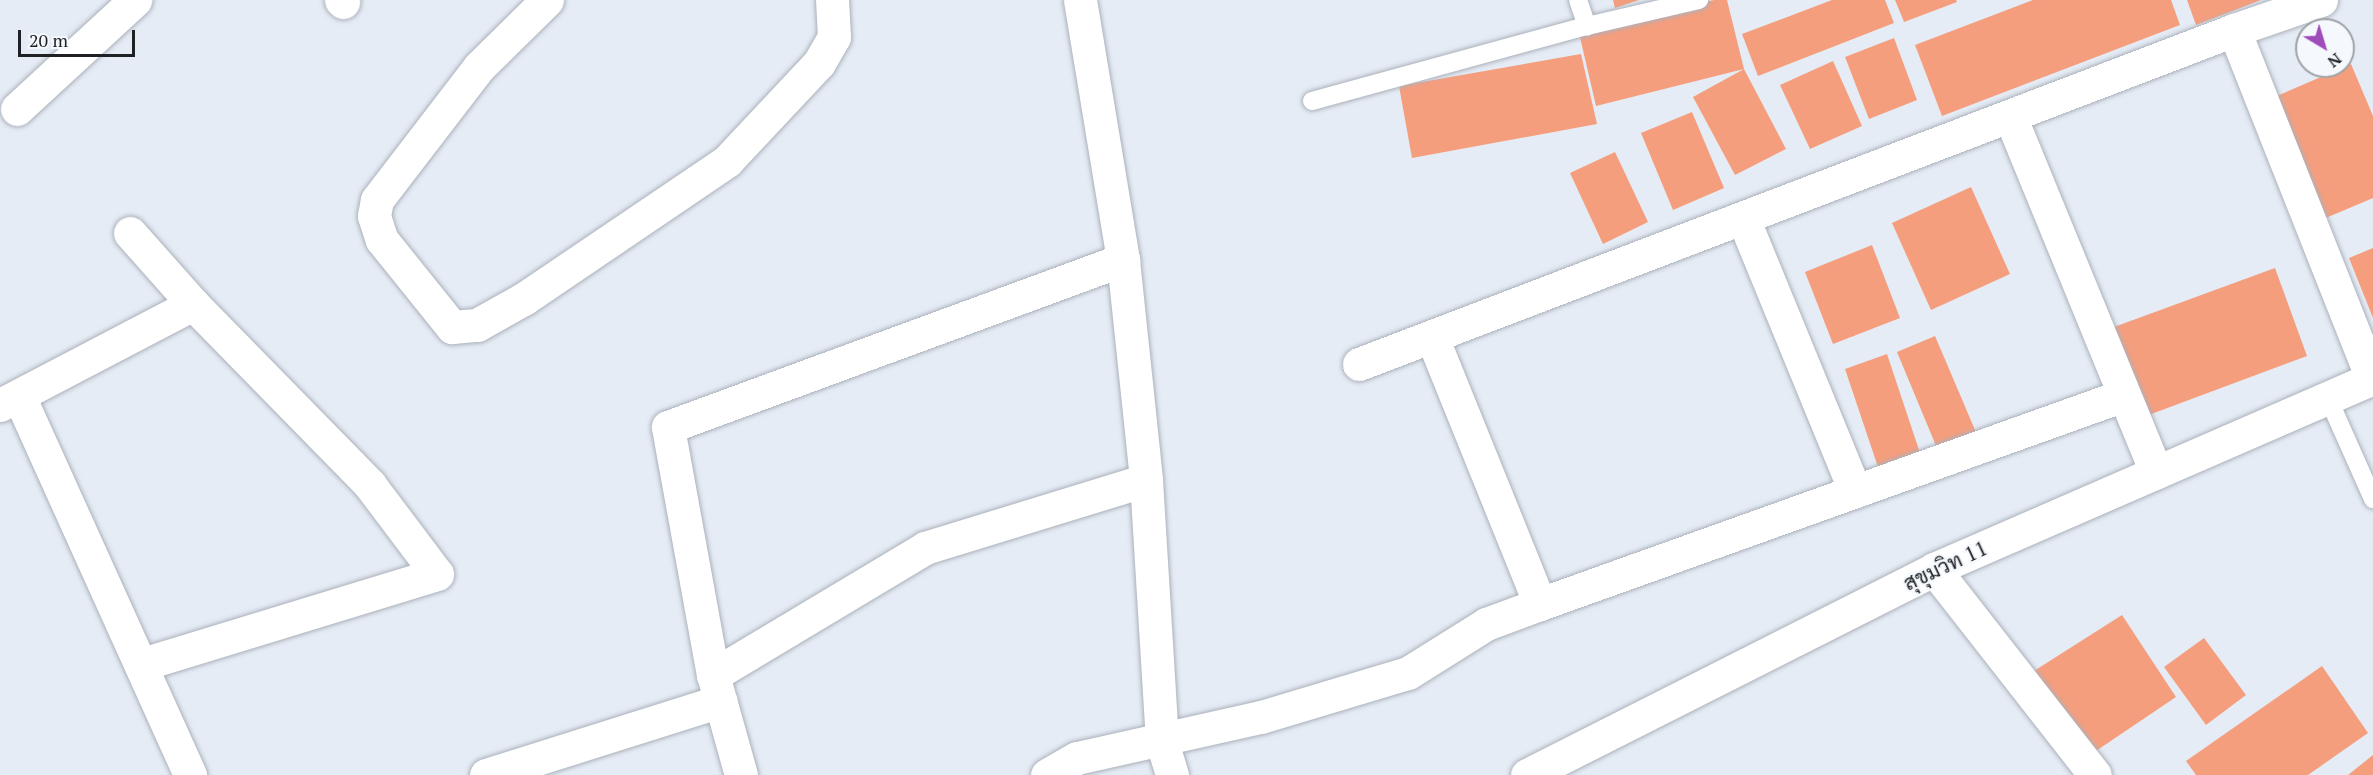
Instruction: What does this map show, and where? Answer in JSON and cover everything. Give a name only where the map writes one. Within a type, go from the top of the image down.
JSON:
[{"type":"street","points":[[17,109],[135,0]]},
{"type":"street","points":[[547,0],[479,68],[377,200],[374,216],[382,240],[452,327],[477,325],[525,298],[727,161],[819,63],[834,37],[832,0]]},
{"type":"street","points":[[1080,0],[1123,261],[1146,480],[1162,742],[1172,775]]},
{"type":"street","points":[[1359,364],[2234,30],[2321,0]]},
{"type":"street","points":[[2234,30],[2372,378]]},
{"type":"street","points":[[2010,116],[2156,472]]},
{"type":"street","points":[[1743,218],[1855,491]]},
{"type":"street","points":[[130,233],[193,304],[370,485],[437,574],[142,664]]},
{"type":"street","points":[[741,775],[717,688],[668,427],[1123,261]]},
{"type":"street","points":[[190,775],[142,664],[10,401],[193,304]]},
{"type":"street","points":[[1432,337],[1540,604]]},
{"type":"street","name":"สุขุมวิท 11","points":[[1527,775],[1934,568],[2372,378]]},
{"type":"street","points":[[1047,775],[1077,758],[1162,742],[1408,673],[1486,624],[2124,395]]},
{"type":"street","points":[[486,775],[717,688],[926,548],[1146,480]]},
{"type":"street","points":[[1934,568],[2095,775]]},
{"type":"lane","points":[[1578,0],[1587,26]]},
{"type":"lane","points":[[1312,101],[1587,26],[1699,0]]},
{"type":"lane","points":[[2328,398],[2373,499]]},
{"type":"building","points":[[1613,0],[1639,0],[1615,8]]},
{"type":"building","points":[[1714,0],[1727,0],[1744,69],[1596,106],[1579,33]]},
{"type":"building","points":[[1832,0],[1885,0],[1894,23],[1758,76],[1742,34]]},
{"type":"building","points":[[1895,0],[1956,0],[1957,2],[1904,22]]},
{"type":"building","points":[[2033,0],[2171,0],[2180,25],[1942,116],[1915,45]]},
{"type":"building","points":[[2187,0],[2261,0],[2196,25]]},
{"type":"building","points":[[1894,38],[1917,100],[1869,119],[1845,57]]},
{"type":"building","points":[[1581,54],[1597,124],[1412,158],[1399,86]]},
{"type":"building","points":[[1833,61],[1862,126],[1810,149],[1780,85]]},
{"type":"building","points":[[1744,69],[1786,149],[1735,175],[1693,97]]},
{"type":"building","points":[[2355,73],[2373,116],[2373,198],[2321,220],[2270,99],[2319,78],[2355,78]]},
{"type":"building","points":[[1692,112],[1724,188],[1673,210],[1641,133]]},
{"type":"building","points":[[1615,152],[1648,222],[1603,244],[1570,173]]},
{"type":"building","points":[[1971,187],[2010,274],[1931,310],[1892,223]]},
{"type":"building","points":[[1872,245],[1900,318],[1833,344],[1805,272]]},
{"type":"building","points":[[2373,248],[2373,318],[2349,258]]},
{"type":"building","points":[[2275,268],[2307,356],[2146,416],[2114,327]]},
{"type":"building","points":[[1935,336],[1978,437],[1939,453],[1897,352]]},
{"type":"building","points":[[1887,354],[1922,459],[1880,473],[1845,369]]},
{"type":"building","points":[[2122,615],[2176,697],[2087,757],[2031,673]]},
{"type":"building","points":[[2204,638],[2246,695],[2206,725],[2164,667]]},
{"type":"building","points":[[2322,666],[2368,733],[2308,775],[2196,775],[2186,761]]},
{"type":"building","points":[[2373,755],[2373,775],[2348,775]]}]
